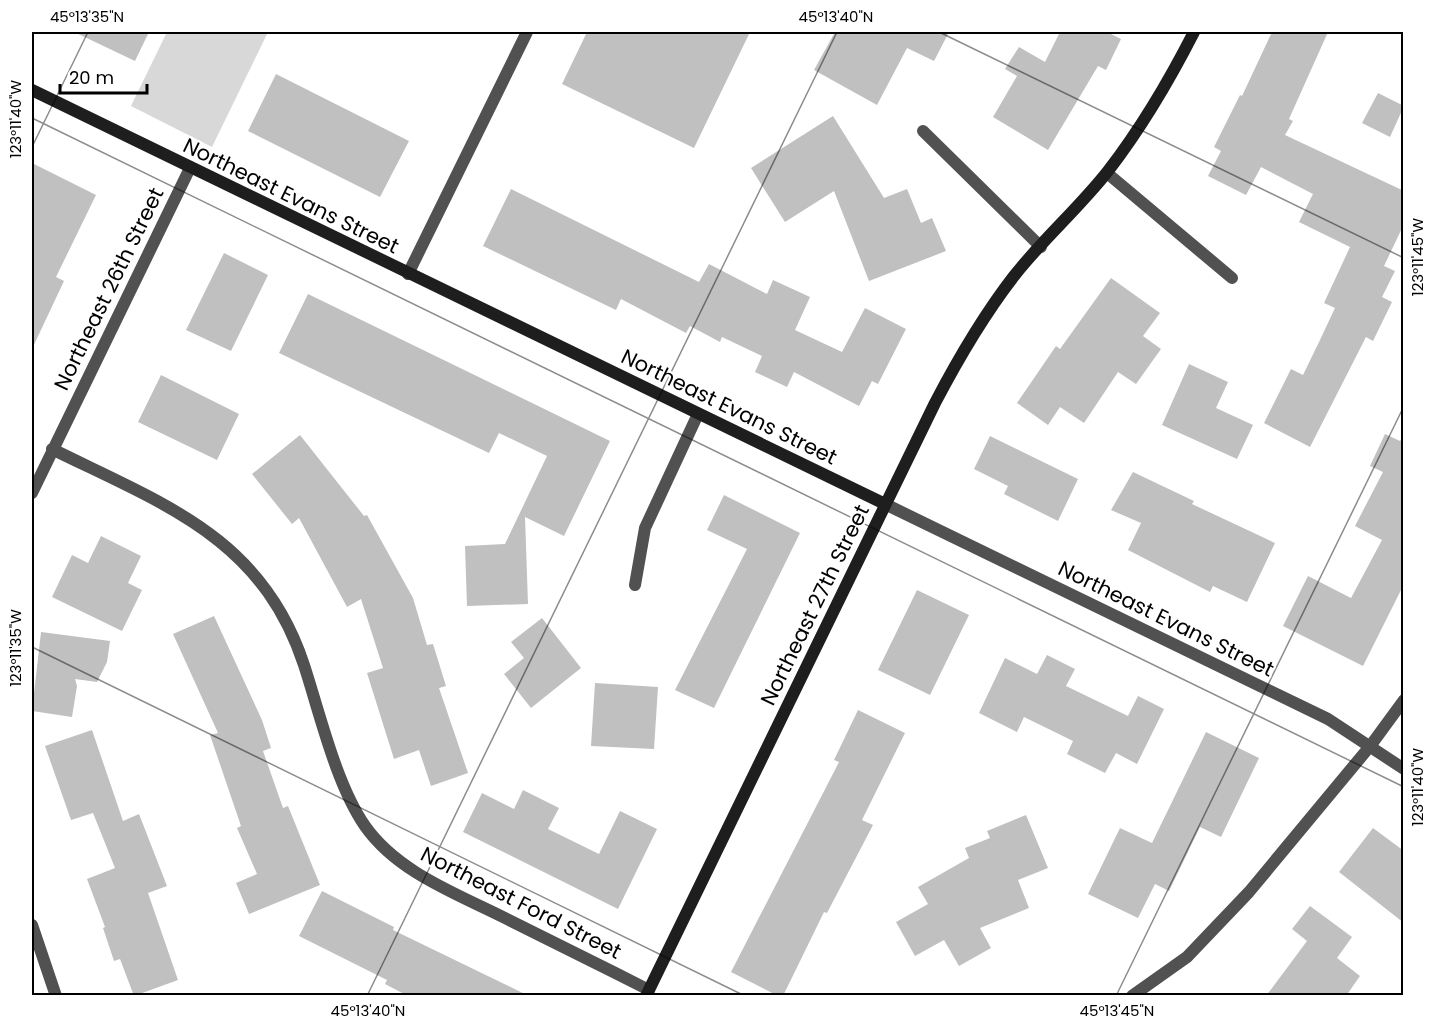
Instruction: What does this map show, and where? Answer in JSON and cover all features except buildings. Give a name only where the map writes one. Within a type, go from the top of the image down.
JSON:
[{"type":"street","points":[[408,274],[527,32]]},
{"type":"street","name":"Northeast 27th Street","points":[[648,993],[885,504],[966,345],[1016,274],[1107,173],[1163,91],[1194,32]]},
{"type":"street","name":"Northeast Evans Street","points":[[32,90],[1328,719],[1371,745],[1404,769]]},
{"type":"street","points":[[923,131],[1041,247]]},
{"type":"street","name":"Northeast 26th Street","points":[[32,493],[190,168]]},
{"type":"street","points":[[1107,173],[1232,278]]},
{"type":"street","points":[[635,585],[645,528],[698,414]]},
{"type":"street","name":"Northeast Ford Street","points":[[52,449],[193,521],[211,532],[253,571],[282,612],[302,660],[347,794],[365,826],[401,863],[648,993]]},
{"type":"street","points":[[1132,996],[1187,957],[1249,892],[1371,745],[1404,700]]},
{"type":"street","points":[[32,925],[56,996]]},
{"type":"shaded area","points":[[167,32],[268,32],[212,147],[131,106]]}]
